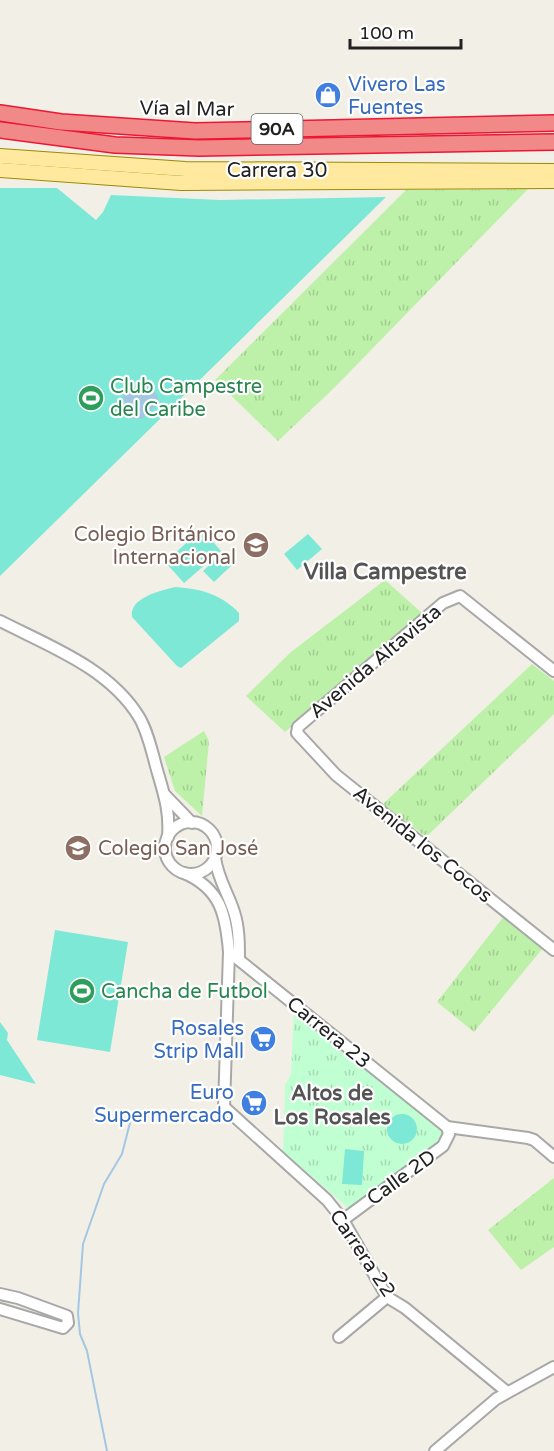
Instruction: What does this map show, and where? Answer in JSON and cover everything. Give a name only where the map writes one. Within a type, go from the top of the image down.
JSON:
[{"type":"highway","name":"Vía al Mar","points":[[0,113],[61,122],[195,131],[554,123]]},
{"type":"highway","name":"Vía al Mar","points":[[0,130],[115,145],[199,148],[554,142]]},
{"type":"main road","name":"Carrera 30","points":[[0,156],[185,170],[554,171]]},
{"type":"main road","name":"Carrera 30","points":[[0,170],[181,183],[554,181]]},
{"type":"street","name":"Avenida Altavista","points":[[297,733],[298,726],[443,603],[460,596],[554,672]]},
{"type":"street","points":[[0,621],[64,653],[114,686],[139,718],[170,817],[165,846],[166,855],[170,863],[184,873],[201,880],[218,902],[225,919],[229,952],[228,975]]},
{"type":"street","name":"Avenida los Cocos","points":[[297,733],[336,775],[554,950]]},
{"type":"street","points":[[164,794],[192,823]]},
{"type":"street","points":[[168,837],[178,826],[192,823],[204,826],[213,834],[217,846],[215,858],[220,880],[235,913],[239,940],[239,959],[228,975]]},
{"type":"street","points":[[184,873],[192,874],[206,870],[215,858]]},
{"type":"street","name":"Carrera 23","points":[[229,952],[447,1127]]},
{"type":"street","name":"Carrera 22","points":[[228,975],[224,1107],[327,1200],[343,1220],[387,1297],[405,1308],[507,1392]]},
{"type":"street","points":[[447,1127],[528,1138],[534,1140],[554,1157]]},
{"type":"street","name":"Calle 2D","points":[[343,1220],[443,1146],[449,1134],[447,1127]]},
{"type":"street","points":[[0,1294],[18,1298],[67,1316],[68,1323],[63,1328],[0,1309]]},
{"type":"street","points":[[339,1337],[387,1297]]},
{"type":"street","points":[[435,1451],[469,1420],[507,1392],[554,1367]]},
{"type":"green space","points":[[528,189],[333,389],[278,441],[215,380],[406,190]]},
{"type":"green space","points":[[385,580],[423,614],[285,732],[246,696],[291,652]]},
{"type":"green space","points":[[532,664],[554,681],[554,714],[426,837],[383,804]]},
{"type":"green space","points":[[204,731],[209,741],[202,816],[175,791],[164,757]]},
{"type":"green space","points":[[505,915],[543,948],[474,1032],[437,1002]]},
{"type":"green space","points":[[294,1010],[442,1131],[442,1137],[356,1208],[349,1209],[283,1151],[285,1085],[291,1074]]},
{"type":"green space","points":[[554,1178],[554,1247],[521,1270],[488,1230]]},
{"type":"shaded area","name":"Club Campestre del Caribe","points":[[0,188],[57,188],[96,220],[103,212],[111,195],[220,200],[386,197],[0,576]]},
{"type":"shaded area","points":[[144,383],[155,393],[159,406],[154,407],[142,419],[131,418],[127,413],[123,396],[129,388]]},
{"type":"shaded area","points":[[202,529],[221,551],[184,583],[165,562]]},
{"type":"shaded area","points":[[308,534],[322,549],[297,570],[284,554]]},
{"type":"shaded area","points":[[222,553],[233,564],[214,582],[203,571]]},
{"type":"shaded area","points":[[176,587],[194,589],[218,597],[239,613],[239,621],[181,668],[132,617],[132,610],[140,600]]},
{"type":"shaded area","name":"Cancha de Futbol","points":[[55,930],[128,942],[110,1052],[37,1040]]},
{"type":"shaded area","points":[[0,1022],[8,1033],[7,1040],[36,1084],[0,1075]]},
{"type":"shaded area","points":[[402,1114],[408,1115],[416,1123],[416,1135],[408,1143],[402,1144],[396,1143],[388,1135],[387,1129],[388,1123],[396,1115]]},
{"type":"shaded area","points":[[345,1149],[364,1151],[362,1185],[342,1184]]},
{"type":"waterway","points":[[107,1451],[87,1351],[80,1334],[78,1313],[83,1244],[104,1184],[122,1154],[132,1115]]},
{"type":"place","name":"Vivero Las Fuentes","points":[[328,95]]},
{"type":"place","name":"Club Campestre del Caribe","points":[[91,398]]},
{"type":"place","name":"Colegio Británico Internacional","points":[[256,545]]},
{"type":"place","name":"Colegio San José","points":[[78,848]]},
{"type":"place","name":"Cancha de Futbol","points":[[82,991]]},
{"type":"place","name":"Rosales Strip Mall","points":[[263,1039]]},
{"type":"place","name":"Euro Supermercado","points":[[254,1103]]},
{"type":"district","name":"Villa Campestre","points":[[385,571]]},
{"type":"district","name":"Altos de Los Rosales","points":[[332,1105]]}]
